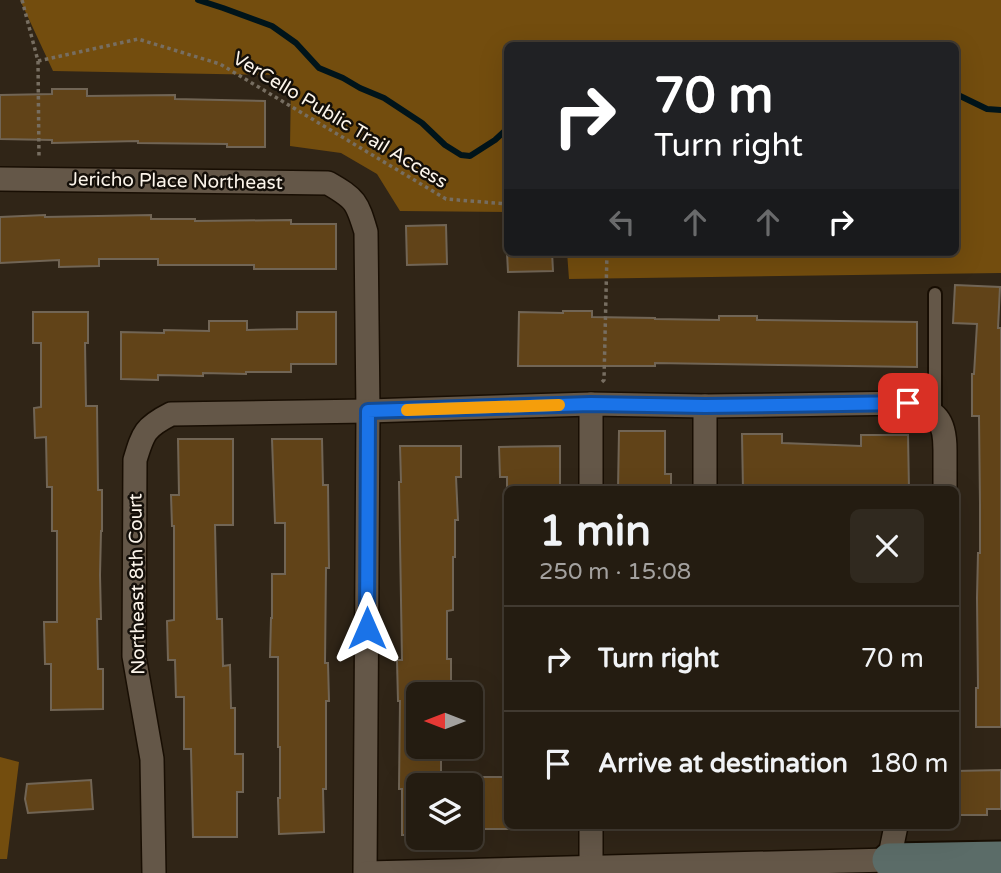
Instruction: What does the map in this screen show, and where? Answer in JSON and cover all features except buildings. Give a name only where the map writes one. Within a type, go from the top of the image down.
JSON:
[{"type":"street","name":"Jericho Place Northeast","points":[[0,179],[328,183],[349,195],[359,209],[366,232],[368,411]]},
{"type":"street","points":[[945,486],[943,424],[922,407],[908,403],[705,406],[591,404],[368,411],[366,873],[889,866],[1001,858]]},
{"type":"street","points":[[591,404],[591,486]]},
{"type":"street","points":[[705,406],[705,486]]},
{"type":"street","name":"Northeast 8th Court","points":[[154,873],[152,759],[134,656],[135,460],[141,439],[151,424],[171,414],[368,411]]},
{"type":"street","points":[[592,829],[605,869]]},
{"type":"street","points":[[889,866],[895,829]]},
{"type":"lane","points":[[934,415],[935,294]]},
{"type":"path","points":[[22,0],[38,61],[39,179]]},
{"type":"path","name":"VerCello Public Trail Access","points":[[38,61],[138,39],[220,64],[446,199],[504,204]]},
{"type":"path","points":[[591,404],[604,380],[607,256]]},
{"type":"shaded area","points":[[20,0],[1001,0],[1001,273],[569,279],[567,256],[959,256],[959,42],[504,42],[504,212],[400,211],[377,174],[341,153],[290,146],[291,81],[276,75],[53,71]]},
{"type":"shaded area","points":[[0,757],[19,762],[7,859],[0,859]]},
{"type":"waterway","points":[[198,0],[272,26],[296,43],[319,68],[384,98],[422,123],[445,145],[461,155],[470,156],[504,132]]},
{"type":"waterway","points":[[959,95],[987,109],[1001,110]]},
{"type":"slow traffic","points":[[407,410],[559,405]]},
{"type":"route","points":[[367,628],[368,411],[591,404],[705,406],[908,403]]}]
